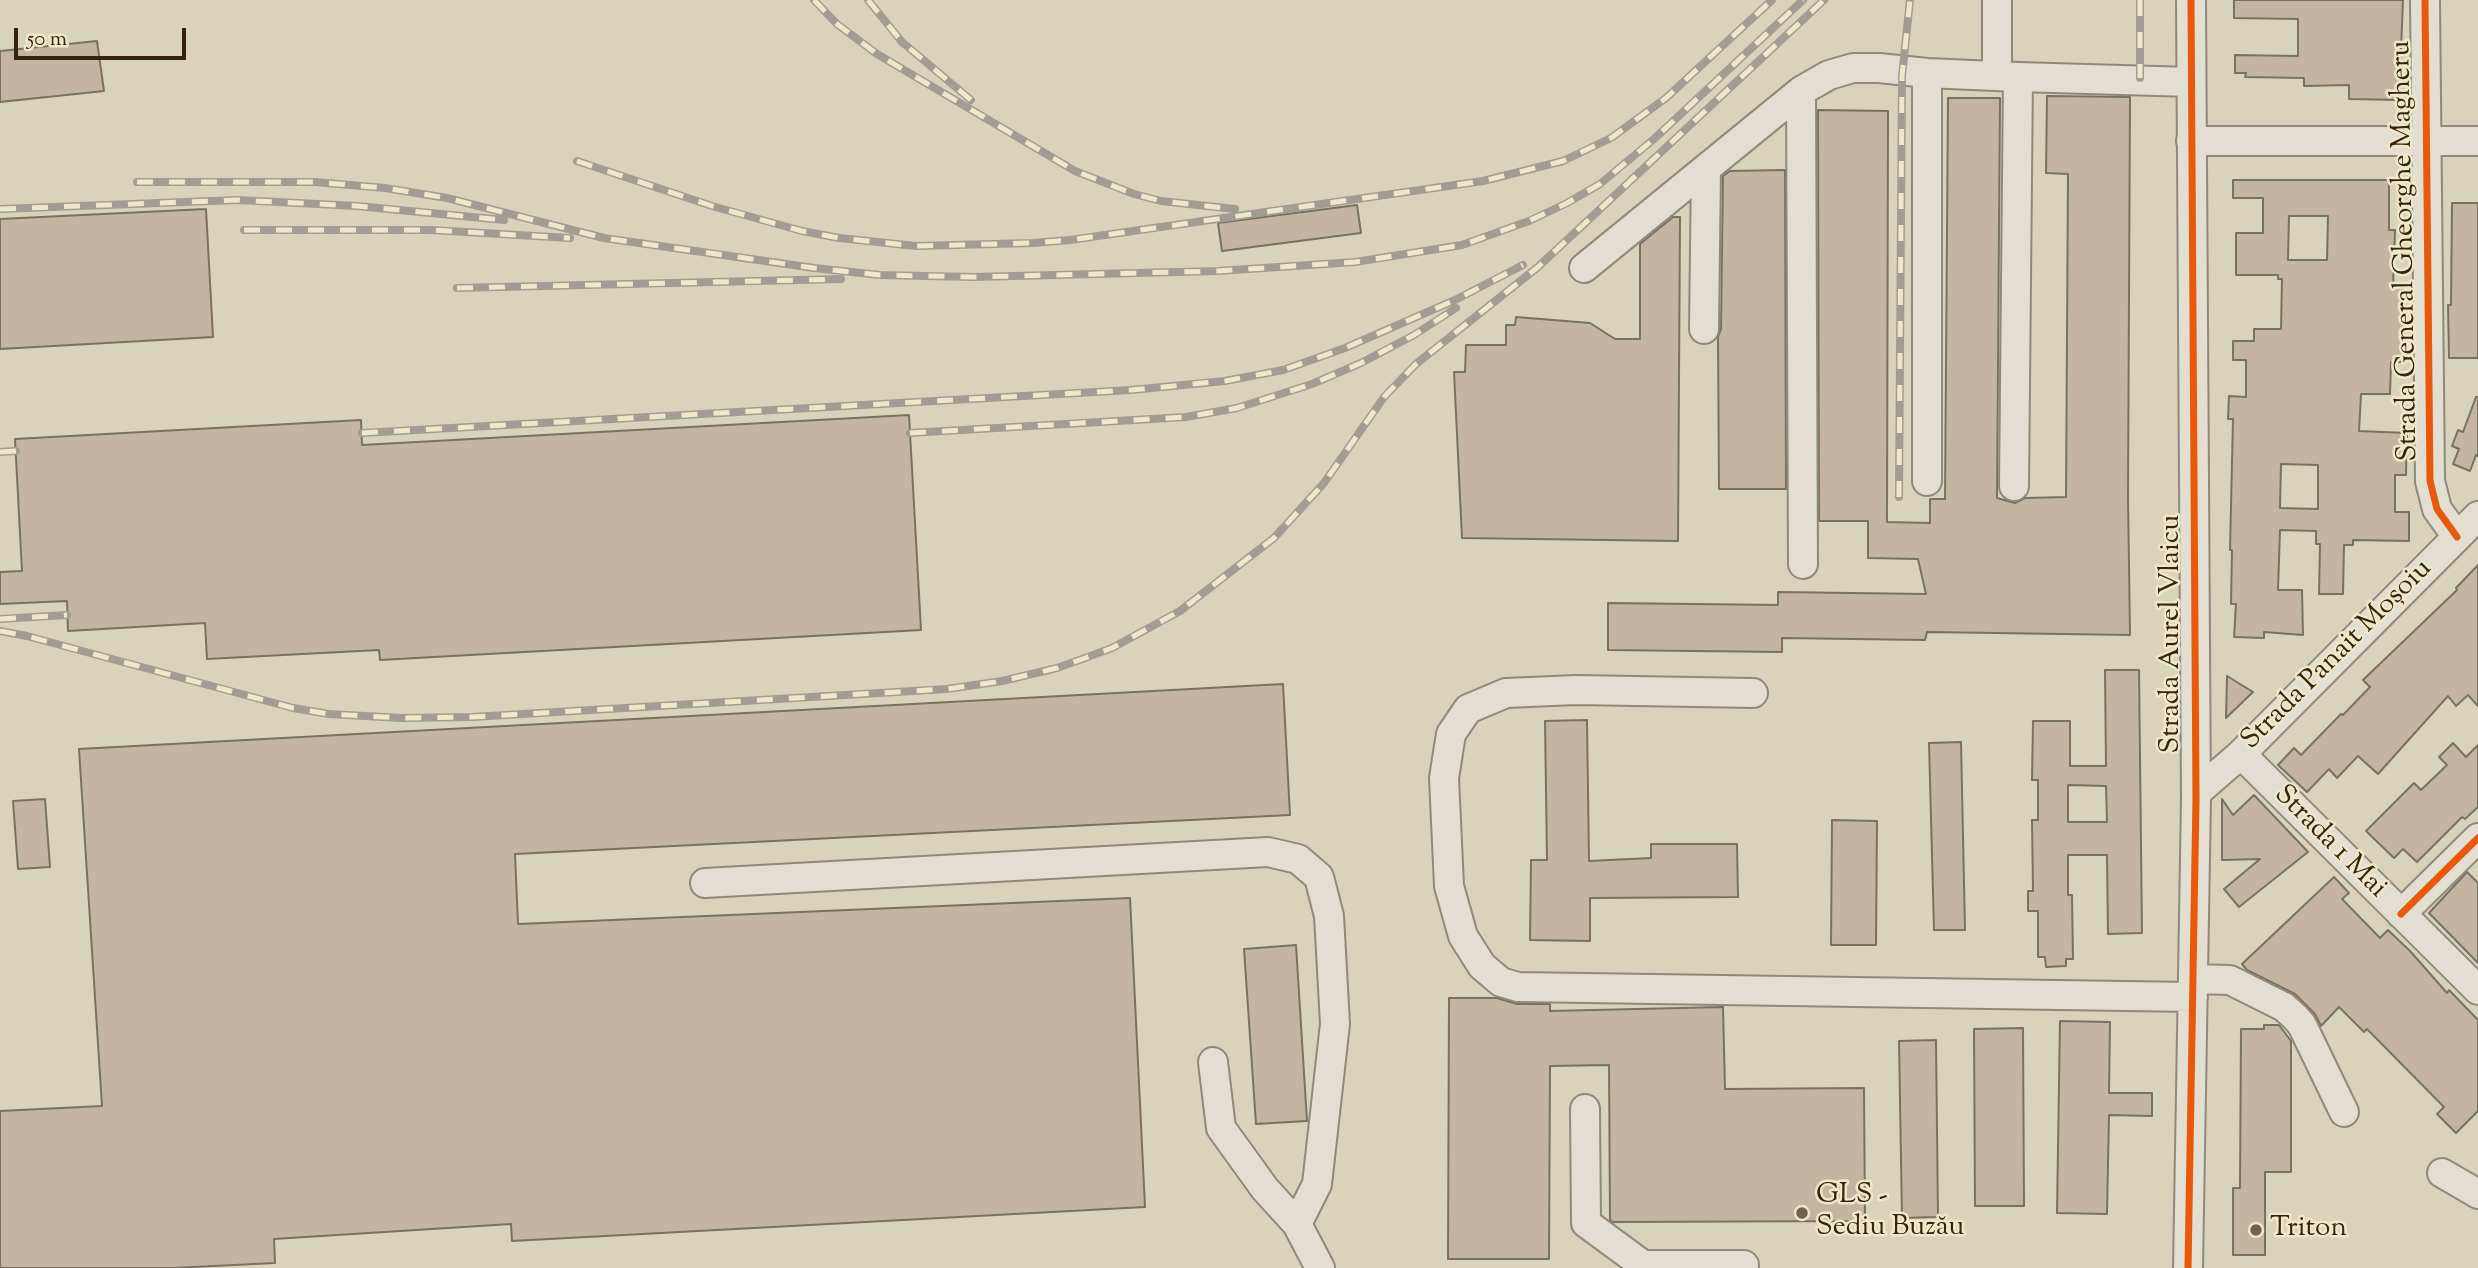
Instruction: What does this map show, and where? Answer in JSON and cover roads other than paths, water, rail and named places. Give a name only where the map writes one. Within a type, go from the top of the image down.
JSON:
[{"type":"street","points":[[1997,0],[2008,77],[2014,486]]},
{"type":"street","name":"Strada Aurel Vlaicu","points":[[2188,1268],[2196,793],[2191,0]]},
{"type":"street","name":"Strada General Gheorghe Magheru","points":[[2425,0],[2430,481],[2437,509],[2457,537]]},
{"type":"street","points":[[1584,268],[1801,91],[1829,75],[1853,68],[1879,68],[2008,77],[2191,82]]},
{"type":"street","points":[[1927,73],[1927,481]]},
{"type":"street","points":[[1801,91],[1803,564]]},
{"type":"street","points":[[2191,141],[2478,141]]},
{"type":"street","points":[[1704,329],[1706,169]]},
{"type":"street","name":"Strada Panait Moșoiu","points":[[2196,793],[2241,754],[2478,516]]},
{"type":"street","points":[[1753,693],[1576,690],[1506,693],[1468,709],[1451,734],[1444,778],[1449,886],[1462,936],[1482,966],[1501,982],[1518,987],[2193,988],[2230,981],[2284,1007],[2302,1025],[2344,1112]]},
{"type":"street","name":"Strada 1 Mai","points":[[2241,754],[2478,990]]},
{"type":"street","points":[[2401,914],[2478,838]]},
{"type":"street","points":[[705,883],[1268,852],[1298,859],[1319,877],[1329,916],[1335,1024],[1317,1184],[1297,1224]]},
{"type":"street","points":[[1213,1062],[1221,1128],[1265,1189],[1297,1224],[1320,1268]]},
{"type":"street","points":[[1585,1108],[1586,1223],[1643,1267],[1744,1265]]},
{"type":"street","points":[[2442,1173],[2478,1194]]},
{"type":"street","points":[[1265,1189],[1317,1184]]},
{"type":"railway","points":[[814,0],[837,24],[877,54],[1075,171],[1134,194],[1161,201],[1235,209]]},
{"type":"railway","points":[[868,0],[902,42],[971,100]]},
{"type":"railway","points":[[577,161],[712,206],[802,231],[839,238],[916,246],[1070,240],[1483,181],[1563,161],[1611,138],[1666,98],[1772,0]]},
{"type":"railway","points":[[137,182],[315,182],[385,188],[447,198],[604,238],[880,275],[974,277],[1218,271],[1355,262],[1462,245],[1529,221],[1600,184],[1654,139],[1803,0]]},
{"type":"railway","points":[[0,631],[293,708],[329,714],[401,718],[472,717],[947,689],[1002,681],[1057,668],[1112,648],[1180,611],[1274,538],[1324,483],[1384,397],[1416,364],[1538,267],[1824,0]]},
{"type":"railway","points":[[1899,497],[1902,76],[1910,0]]},
{"type":"railway","points":[[2140,0],[2140,78]]},
{"type":"railway","points":[[0,209],[238,200],[357,206],[504,220]]},
{"type":"railway","points":[[244,230],[431,230],[570,238]]},
{"type":"railway","points":[[362,433],[1131,390],[1225,381],[1283,370],[1345,348],[1455,300],[1523,265]]},
{"type":"railway","points":[[457,288],[841,279]]},
{"type":"railway","points":[[910,433],[1186,417],[1237,408],[1312,384],[1361,363],[1414,335],[1456,308]]},
{"type":"railway","points":[[0,452],[16,451]]},
{"type":"railway","points":[[0,619],[67,615]]},
{"type":"place","name":"GLS - Sediu Buzău","points":[[1802,1213]]},
{"type":"place","name":"Triton","points":[[2256,1230]]}]
